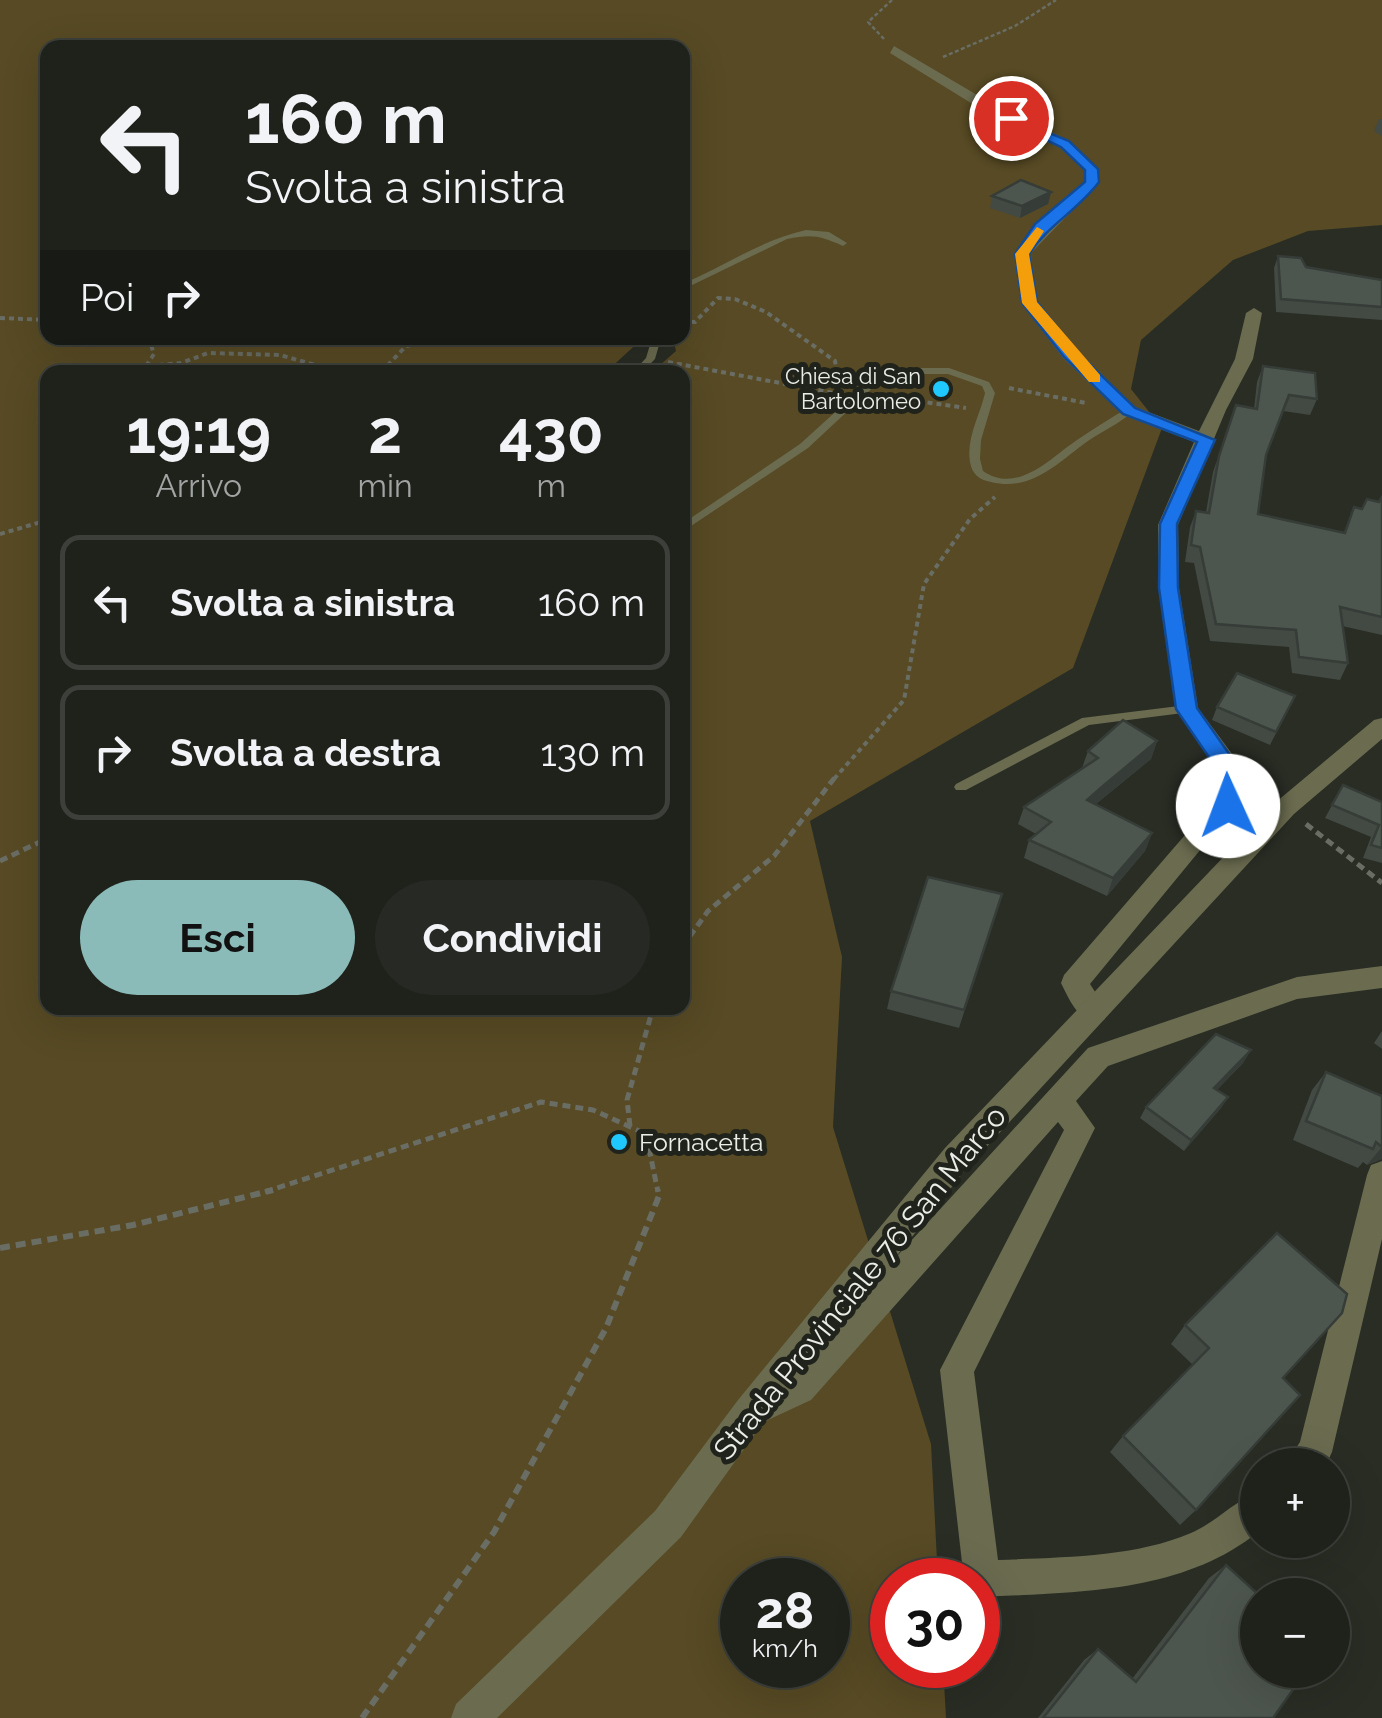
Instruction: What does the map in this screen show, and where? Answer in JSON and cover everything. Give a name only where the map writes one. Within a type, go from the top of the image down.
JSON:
[{"type":"street","points":[[894,50],[984,105],[1065,144],[1091,169],[1092,182],[1078,199],[1040,227],[1022,254],[1030,303],[1070,354],[1129,411],[1207,440]]},
{"type":"street","points":[[1094,1012],[1074,983],[1235,793],[1232,770],[1186,709],[1169,588],[1168,524],[1244,358],[1254,313]]},
{"type":"street","name":"Strada Provinciale 76 San Marco","points":[[470,1718],[668,1524],[750,1412],[956,1158],[1284,808],[1382,726]]},
{"type":"street","points":[[750,1412],[799,1388],[1098,1057],[1297,988],[1382,977]]},
{"type":"street","points":[[1058,1102],[1080,1128],[957,1370],[982,1579],[1161,1562],[1240,1526]]},
{"type":"street","points":[[1316,1448],[1382,1176]]},
{"type":"lane","points":[[690,284],[719,274],[771,240],[824,235],[843,243]]},
{"type":"lane","points":[[644,365],[654,345]]},
{"type":"lane","points":[[690,524],[804,446],[869,388],[902,372],[949,371],[986,384],[987,410],[976,433],[976,467],[989,479],[1012,482],[1042,474],[1080,442],[1129,411]]},
{"type":"lane","points":[[961,787],[1086,721],[1186,709]]},
{"type":"path","points":[[892,0],[868,22],[894,50]]},
{"type":"path","points":[[923,67],[1015,26],[1056,0]]},
{"type":"path","points":[[690,322],[695,322],[718,298],[752,301],[805,345],[835,361],[844,381],[987,410]]},
{"type":"path","points":[[0,318],[40,318]]},
{"type":"path","points":[[388,365],[411,345]]},
{"type":"path","points":[[153,365],[226,354],[280,355],[315,365]]},
{"type":"path","points":[[650,358],[686,365]]},
{"type":"path","points":[[690,366],[846,396],[869,388]]},
{"type":"path","points":[[986,384],[1129,411]]},
{"type":"path","points":[[690,936],[708,912],[774,856],[856,751],[904,700],[924,584],[970,518],[1012,482]]},
{"type":"path","points":[[0,534],[40,522]]},
{"type":"path","points":[[1284,808],[1382,883]]},
{"type":"path","points":[[0,861],[40,842]]},
{"type":"path","points":[[630,1126],[627,1100],[650,1015]]},
{"type":"path","points":[[0,1248],[134,1225],[256,1195],[541,1102],[581,1106],[646,1134],[659,1196],[606,1328],[494,1532],[362,1718]]},
{"type":"shaded area","points":[[0,0],[1382,0],[1382,225],[1308,231],[1233,260],[1141,340],[1131,389],[1162,428],[1073,668],[810,821],[842,957],[833,1127],[931,1444],[937,1558],[870,1558],[870,1688],[944,1688],[946,1718],[0,1718]]},
{"type":"building","points":[[1021,180],[1051,192],[1022,206],[992,196]]},
{"type":"building","points":[[1278,256],[1301,258],[1306,267],[1382,280],[1382,307],[1281,299]]},
{"type":"building","points":[[1263,366],[1315,373],[1317,399],[1289,395],[1266,455],[1258,514],[1345,533],[1354,507],[1362,509],[1367,499],[1379,502],[1382,497],[1382,617],[1340,607],[1348,663],[1299,657],[1296,630],[1216,624],[1200,547],[1191,545],[1196,511],[1209,513],[1219,456],[1236,405],[1257,409]]},
{"type":"building","points":[[1237,673],[1295,696],[1276,732],[1217,707]]},
{"type":"building","points":[[1123,720],[1157,741],[1087,800],[1152,833],[1113,878],[1029,840],[1051,822],[1024,807],[1098,758],[1088,751]]},
{"type":"building","points":[[1343,785],[1382,802],[1382,848],[1371,845],[1379,825],[1332,805]]},
{"type":"building","points":[[928,877],[1002,894],[964,1010],[891,991]]},
{"type":"building","points":[[1216,1034],[1251,1050],[1214,1088],[1228,1097],[1191,1140],[1146,1107]]},
{"type":"building","points":[[1326,1072],[1382,1096],[1382,1147],[1376,1142],[1373,1149],[1306,1121]]},
{"type":"building","points":[[1277,1233],[1347,1294],[1342,1313],[1283,1378],[1300,1395],[1252,1448],[1240,1448],[1240,1461],[1196,1510],[1123,1436],[1209,1348],[1185,1325]]},
{"type":"building","points":[[1226,1565],[1240,1578],[1240,1688],[1294,1688],[1273,1718],[1043,1718],[1098,1649],[1136,1682]]},
{"type":"slow traffic","points":[[1037,231],[1022,254],[1030,303],[1070,354],[1095,378]]},
{"type":"place","name":"Chiesa di San Bartolomeo","points":[[941,389]]},
{"type":"place","name":"Fornacetta","points":[[619,1142]]},
{"type":"route","points":[[1011,118],[1065,144],[1091,169],[1092,182],[1078,199],[1040,227],[1022,254],[1030,303],[1070,354],[1129,411],[1207,440],[1168,524],[1169,588],[1186,709],[1232,770],[1236,786],[1228,806]]}]
